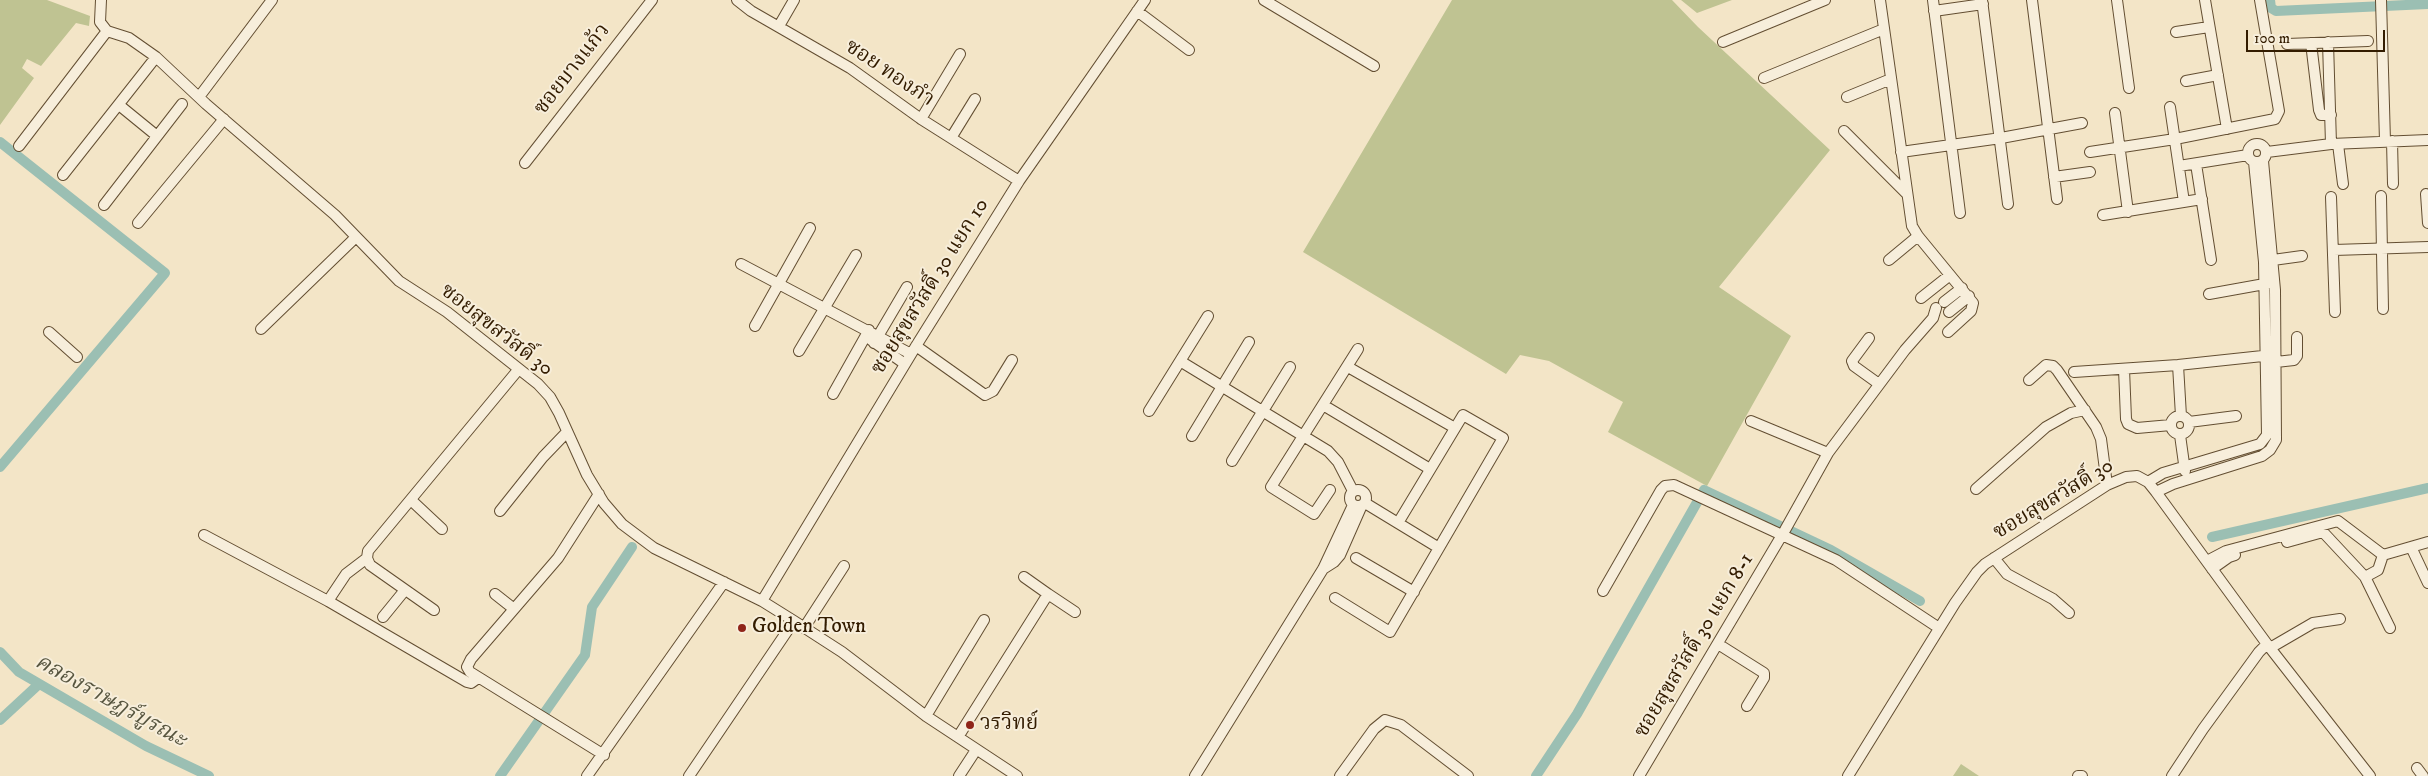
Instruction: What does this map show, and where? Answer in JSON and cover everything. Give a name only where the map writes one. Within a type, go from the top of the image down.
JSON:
[{"type":"street","points":[[202,100],[272,0]]},
{"type":"street","name":"ซอยบางแก้ว","points":[[525,163],[652,0]]},
{"type":"street","name":"ซอย ทองภํา","points":[[737,0],[751,11],[850,68],[921,119],[1019,181]]},
{"type":"street","points":[[779,26],[794,0]]},
{"type":"street","name":"ซอยสุขสวัสดิ์ 30 แยก 10","points":[[762,601],[905,364],[1019,181],[1144,0]]},
{"type":"street","points":[[1264,0],[1374,66]]},
{"type":"street","points":[[1723,42],[1824,0]]},
{"type":"street","points":[[1880,0],[1912,226],[1918,236],[1966,292],[1973,303],[1971,311],[1948,332]]},
{"type":"street","points":[[1933,0],[1960,213]]},
{"type":"street","points":[[2032,0],[2057,199]]},
{"type":"street","points":[[2117,0],[2130,88]]},
{"type":"street","points":[[2204,0],[2227,129]]},
{"type":"street","points":[[2090,152],[2175,139],[2272,120],[2278,116],[2260,0]]},
{"type":"street","points":[[2381,0],[2393,184]]},
{"type":"street","points":[[1934,11],[1983,2],[2008,204]]},
{"type":"street","points":[[19,146],[107,31],[100,22],[101,4]]},
{"type":"street","points":[[1137,11],[1189,50]]},
{"type":"street","points":[[2176,32],[2209,27]]},
{"type":"street","points":[[1764,78],[1884,29]]},
{"type":"street","name":"ซอยสุขสวัสดิ์ 30","points":[[107,31],[139,44],[156,57],[202,100],[335,215],[399,281],[446,312],[538,384],[550,397],[587,475],[622,524],[654,548],[762,601],[794,621],[842,652],[926,716],[1017,776]]},
{"type":"street","points":[[2288,44],[2368,41]]},
{"type":"street","points":[[2328,42],[2334,144],[2343,184]]},
{"type":"street","points":[[2311,43],[2319,110],[2321,115],[2332,116]]},
{"type":"street","points":[[921,119],[960,54]]},
{"type":"street","points":[[63,175],[156,57]]},
{"type":"street","points":[[2186,81],[2218,75]]},
{"type":"street","points":[[1847,97],[1891,79]]},
{"type":"street","points":[[951,138],[974,100]]},
{"type":"street","points":[[104,205],[182,104]]},
{"type":"street","points":[[120,105],[157,136]]},
{"type":"street","points":[[2170,107],[2184,202]]},
{"type":"street","points":[[2115,113],[2128,212]]},
{"type":"street","points":[[138,223],[224,119]]},
{"type":"street","points":[[1901,152],[1952,146],[2082,123]]},
{"type":"street","points":[[1844,131],[1907,194]]},
{"type":"street","points":[[2179,166],[2258,158],[2334,144],[2428,140]]},
{"type":"street","points":[[2258,158],[2273,260],[2269,283]]},
{"type":"street","points":[[2156,492],[2187,479],[2262,456],[2270,450],[2276,440],[2269,283],[2262,240],[2258,158]]},
{"type":"street","points":[[2196,164],[2211,260]]},
{"type":"street","points":[[2054,177],[2090,172]]},
{"type":"street","points":[[2426,194],[2428,223]]},
{"type":"street","points":[[2331,196],[2336,312]]},
{"type":"street","points":[[2380,196],[2383,309]]},
{"type":"street","points":[[2103,215],[2202,199]]},
{"type":"street","points":[[755,326],[810,228]]},
{"type":"street","points":[[1889,260],[1918,236]]},
{"type":"street","points":[[262,329],[356,237]]},
{"type":"street","points":[[2334,250],[2428,247]]},
{"type":"street","points":[[799,351],[856,255]]},
{"type":"street","points":[[2273,260],[2302,256]]},
{"type":"street","points":[[741,264],[825,308],[870,335],[905,364]]},
{"type":"street","points":[[1921,298],[1950,274]]},
{"type":"street","points":[[2210,294],[2269,283]]},
{"type":"street","points":[[833,394],[870,335],[907,287]]},
{"type":"street","name":"ซอยสุขสวัสดิ์ 30 แยก 8-1","points":[[1639,776],[1786,530],[1828,453],[1879,384],[1941,311],[1966,292]]},
{"type":"street","points":[[1149,411],[1208,316]]},
{"type":"street","points":[[48,332],[77,357]]},
{"type":"street","points":[[870,335],[914,350],[985,395],[993,391],[1012,360]]},
{"type":"street","points":[[2074,372],[2272,357],[2294,360],[2297,356],[2297,337]]},
{"type":"street","points":[[1869,338],[1852,361],[1854,366],[1879,384]]},
{"type":"street","points":[[1192,436],[1248,342]]},
{"type":"street","points":[[1330,490],[1314,514],[1271,487],[1358,349]]},
{"type":"street","points":[[2148,482],[2163,473],[2264,442],[2268,427],[2272,357]]},
{"type":"street","points":[[1180,361],[1334,457],[1353,492],[1360,490],[1365,494],[1340,555],[1334,562],[1323,569],[1195,776]]},
{"type":"street","points":[[2178,365],[2185,419],[2187,432],[2180,434],[2174,432],[2171,425],[2174,418],[2185,419],[2236,416]]},
{"type":"street","points":[[2029,380],[2046,366],[2053,366],[2085,410],[2101,439],[2107,485]]},
{"type":"street","points":[[1232,461],[1290,367]]},
{"type":"street","points":[[1348,367],[1456,428]]},
{"type":"street","points":[[2124,369],[2126,419],[2128,424],[2137,428],[2171,425]]},
{"type":"street","points":[[434,610],[370,565],[367,558],[368,551],[518,370]]},
{"type":"street","points":[[1324,405],[1430,469]]},
{"type":"street","points":[[1976,488],[2046,427],[2071,413],[2085,410]]},
{"type":"street","points":[[1335,598],[1390,632],[1503,438],[1463,415],[1398,523]]},
{"type":"street","points":[[1751,421],[1828,453]]},
{"type":"street","points":[[500,511],[567,432]]},
{"type":"street","points":[[2180,434],[2187,479]]},
{"type":"street","name":"ซอยสุขสวัสดิ์ 30","points":[[1848,776],[1939,628],[1977,572],[1994,558],[2107,485],[2132,476],[2142,478],[2156,492],[2269,646],[2370,776]]},
{"type":"street","points":[[1603,591],[1664,486],[1674,485],[1712,503],[1786,530],[1850,568],[1939,628]]},
{"type":"street","points":[[599,494],[558,558],[471,659],[468,667],[470,672],[478,678],[604,755]]},
{"type":"street","points":[[410,500],[442,529]]},
{"type":"street","points":[[1360,504],[1398,523],[1439,548]]},
{"type":"street","points":[[2210,565],[2226,551],[2338,521],[2383,555]]},
{"type":"street","points":[[2210,565],[2229,557],[2323,532],[2365,577],[2390,628]]},
{"type":"street","points":[[204,535],[328,601],[467,682],[471,683],[478,678]]},
{"type":"street","points":[[2383,555],[2428,542]]},
{"type":"street","points":[[2411,546],[2428,583]]},
{"type":"street","points":[[2365,577],[2378,570],[2383,555]]},
{"type":"street","points":[[328,601],[346,574],[367,558]]},
{"type":"street","points":[[1356,558],[1414,592]]},
{"type":"street","points":[[1994,558],[2007,574],[2054,600],[2069,612]]},
{"type":"street","points":[[804,628],[844,566]]},
{"type":"street","points":[[1024,577],[1075,612]]},
{"type":"street","points":[[587,776],[604,755],[724,582]]},
{"type":"street","points":[[383,617],[405,590]]},
{"type":"street","points":[[494,594],[514,609]]},
{"type":"street","points":[[958,737],[1048,594]]},
{"type":"street","points":[[2172,776],[2203,729],[2259,652],[2313,623],[2340,619]]},
{"type":"street","points":[[926,716],[984,620]]},
{"type":"street","points":[[689,776],[794,621]]},
{"type":"street","points":[[1718,644],[1764,673],[1764,678],[1747,706]]},
{"type":"street","points":[[1340,776],[1374,729],[1385,720],[1401,726],[1468,776]]},
{"type":"street","points":[[959,776],[976,750]]},
{"type":"green space","points":[[0,0],[47,0],[90,16],[89,26],[76,23],[41,66],[27,59],[22,68],[34,78],[0,125]]},
{"type":"green space","points":[[1452,0],[1672,0],[1698,27],[1830,150],[1719,287],[1791,336],[1707,486],[1608,432],[1623,402],[1549,361],[1520,355],[1506,374],[1303,252]]},
{"type":"green space","points":[[1681,0],[1732,0],[1697,13]]},
{"type":"green space","points":[[1961,764],[1979,776],[1953,776]]},
{"type":"waterway","points":[[2270,0],[2271,8],[2276,11],[2428,4]]},
{"type":"waterway","points":[[0,142],[165,273],[0,467]]},
{"type":"waterway","points":[[2212,537],[2428,488]]},
{"type":"waterway","points":[[1536,776],[1577,714],[1704,490],[1831,550],[1920,601]]},
{"type":"waterway","points":[[500,776],[585,655],[592,607],[632,547]]},
{"type":"waterway","name":"คลองราษฎร์บูรณะ","points":[[0,652],[19,672],[146,746],[209,776]]},
{"type":"waterway","points":[[0,720],[39,684]]},
{"type":"place","name":"Golden Town","points":[[742,628]]},
{"type":"place","name":"วรวิทย์","points":[[970,725]]}]
